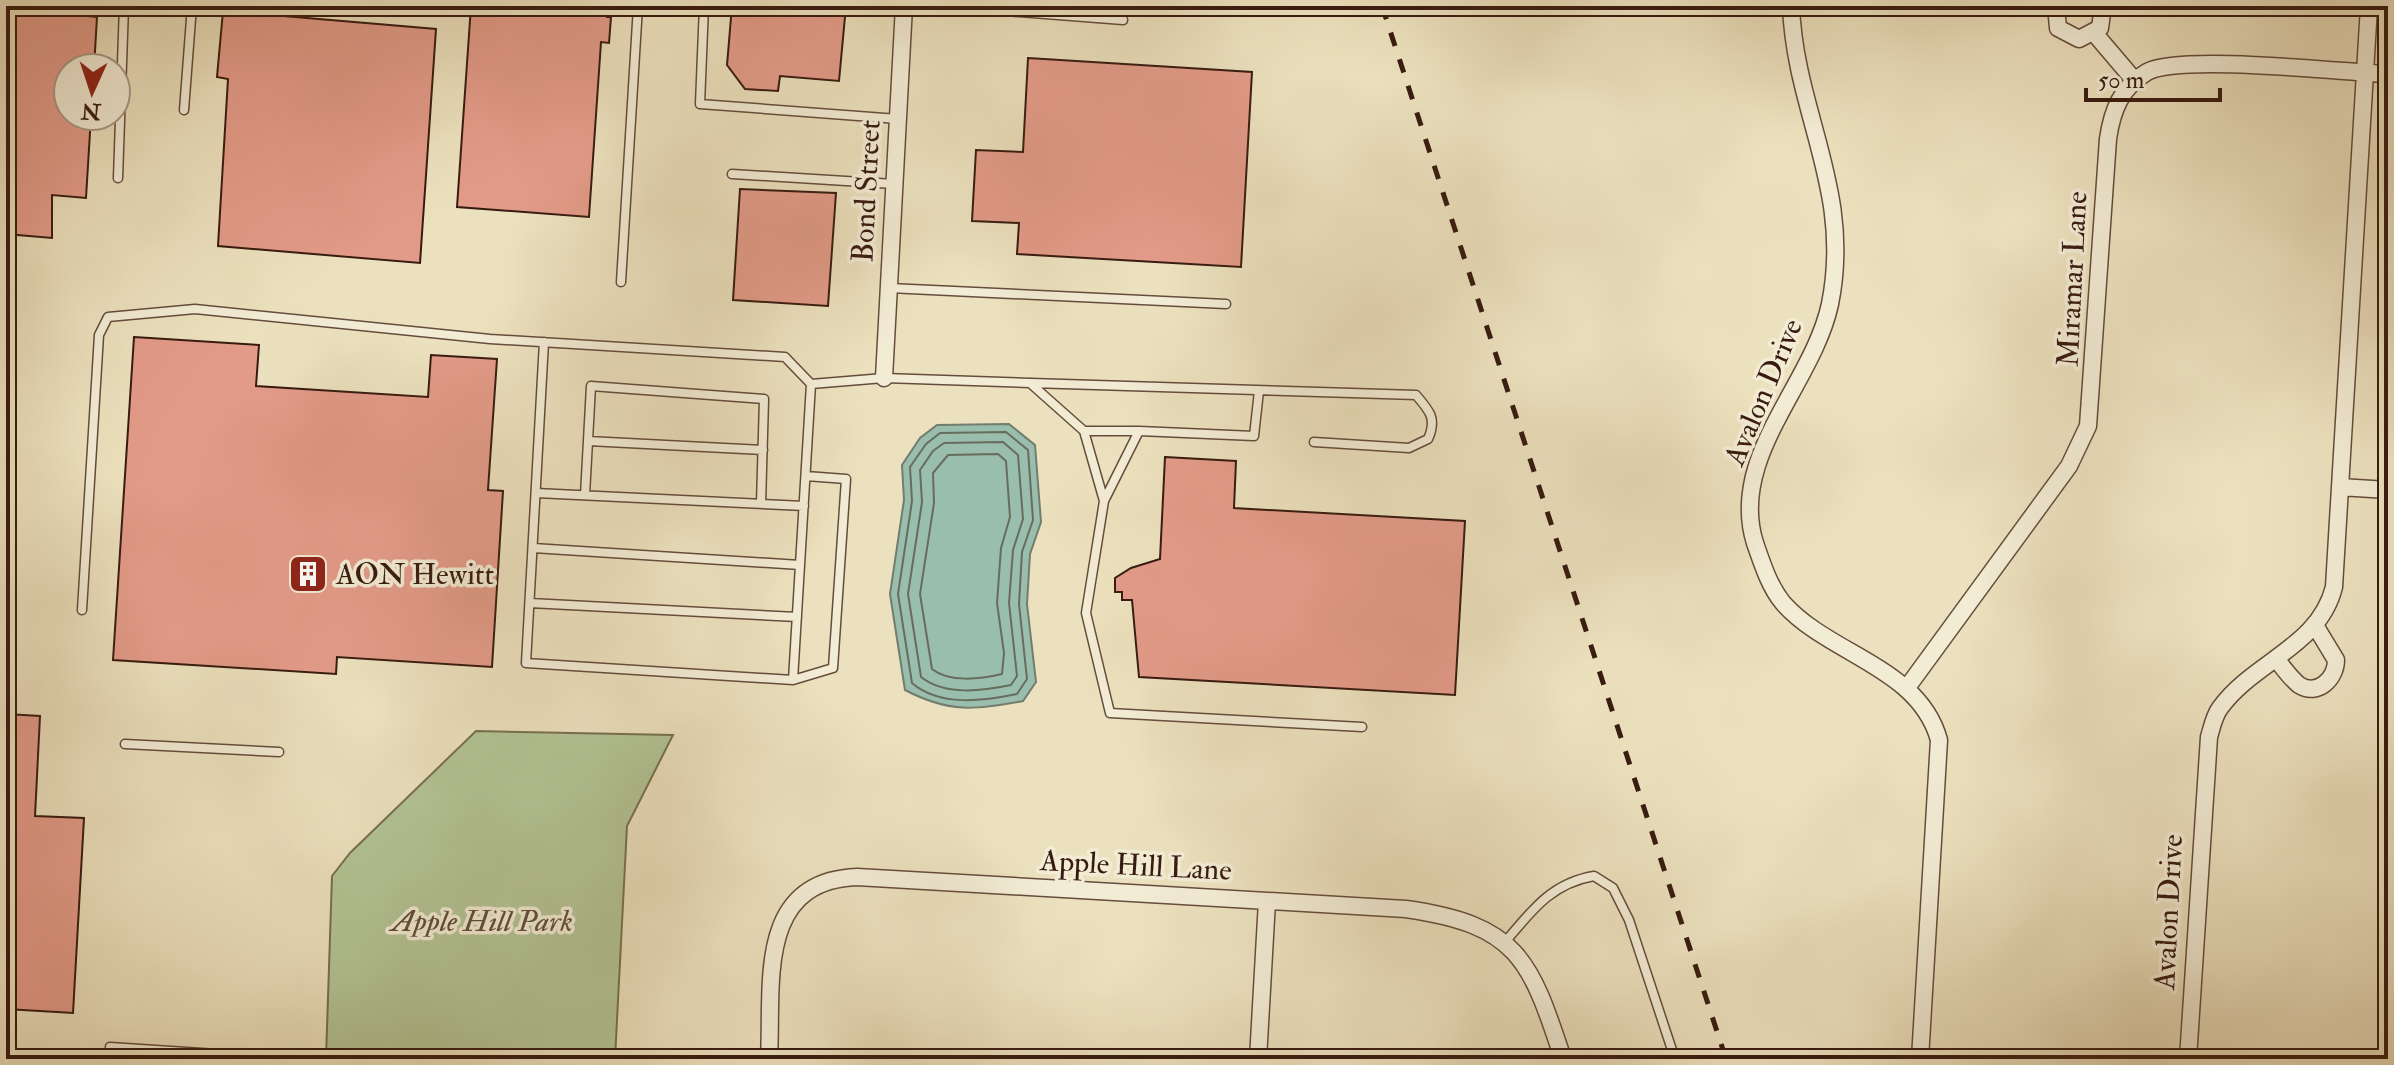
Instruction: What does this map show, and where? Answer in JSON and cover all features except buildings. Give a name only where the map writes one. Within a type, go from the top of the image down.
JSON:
[{"type":"street","name":"Bond Street","points":[[884,378],[904,6]]},
{"type":"street","name":"Avalon Drive","points":[[1791,6],[1797,56],[1832,193],[1836,220],[1835,268],[1829,306],[1816,348],[1758,459],[1753,480],[1753,538],[1767,578],[1783,602],[1805,622],[1906,689],[1928,713],[1939,740],[1920,1059]]},
{"type":"street","points":[[2056,6],[2055,20],[2064,34],[2079,39],[2095,34],[2103,21],[2103,6]]},
{"type":"street","name":"Avalon Drive","points":[[2188,1059],[2209,737],[2218,711],[2227,700],[2316,627],[2327,612],[2334,587],[2369,6]]},
{"type":"street","points":[[2095,34],[2135,81],[2159,67],[2186,63],[2388,74]]},
{"type":"street","name":"Miramar Lane","points":[[1906,689],[2069,466],[2088,426],[2111,118],[2123,93],[2135,81]]},
{"type":"street","points":[[2340,487],[2388,490]]},
{"type":"street","points":[[2276,659],[2304,687],[2317,687],[2330,680],[2335,671],[2335,655],[2316,627]]},
{"type":"street","name":"Apple Hill Lane","points":[[769,1059],[777,929],[801,894],[827,882],[857,877],[1406,909],[1450,915],[1506,941],[1520,957],[1542,997],[1563,1059]]},
{"type":"street","points":[[1258,1059],[1267,901]]},
{"type":"lane","points":[[118,178],[124,6]]},
{"type":"lane","points":[[184,110],[192,6]]},
{"type":"lane","points":[[621,282],[638,6]]},
{"type":"lane","points":[[704,6],[700,104],[898,119]]},
{"type":"lane","points":[[940,6],[1123,20]]},
{"type":"lane","points":[[732,174],[894,184]]},
{"type":"lane","points":[[889,288],[1226,304]]},
{"type":"lane","points":[[82,610],[99,335],[108,317],[195,309],[544,342],[785,357],[811,384],[793,680]]},
{"type":"lane","points":[[544,342],[526,663],[793,680],[833,668],[846,479],[806,476]]},
{"type":"lane","points":[[811,384],[884,378],[1416,395],[1431,411],[1434,425],[1428,439],[1409,448],[1314,442]]},
{"type":"lane","points":[[1030,383],[1084,431],[1104,501]]},
{"type":"lane","points":[[585,495],[591,386],[764,399],[761,504]]},
{"type":"lane","points":[[1084,431],[1254,436],[1259,391]]},
{"type":"lane","points":[[1139,431],[1104,501],[1086,613],[1110,713],[1362,727]]},
{"type":"lane","points":[[588,441],[763,450]]},
{"type":"lane","points":[[536,493],[804,506]]},
{"type":"lane","points":[[533,548],[800,565]]},
{"type":"lane","points":[[530,603],[797,617]]},
{"type":"lane","points":[[125,744],[279,752]]},
{"type":"lane","points":[[1506,941],[1541,899],[1572,880],[1594,876],[1613,888],[1629,920],[1675,1059]]},
{"type":"lane","points":[[110,1047],[263,1057]]},
{"type":"green space","name":"Apple Hill Park","points":[[476,731],[673,735],[627,826],[615,1059],[326,1059],[332,876],[350,853]]},
{"type":"water","points":[[1009,424],[1035,445],[1041,522],[1030,554],[1027,604],[1036,682],[1023,701],[976,708],[935,703],[905,690],[890,594],[904,500],[902,465],[920,438],[937,425]]},
{"type":"railway","points":[[1382,6],[1726,1059]]},
{"type":"place","name":"AON Hewitt","points":[[308,574]]}]
